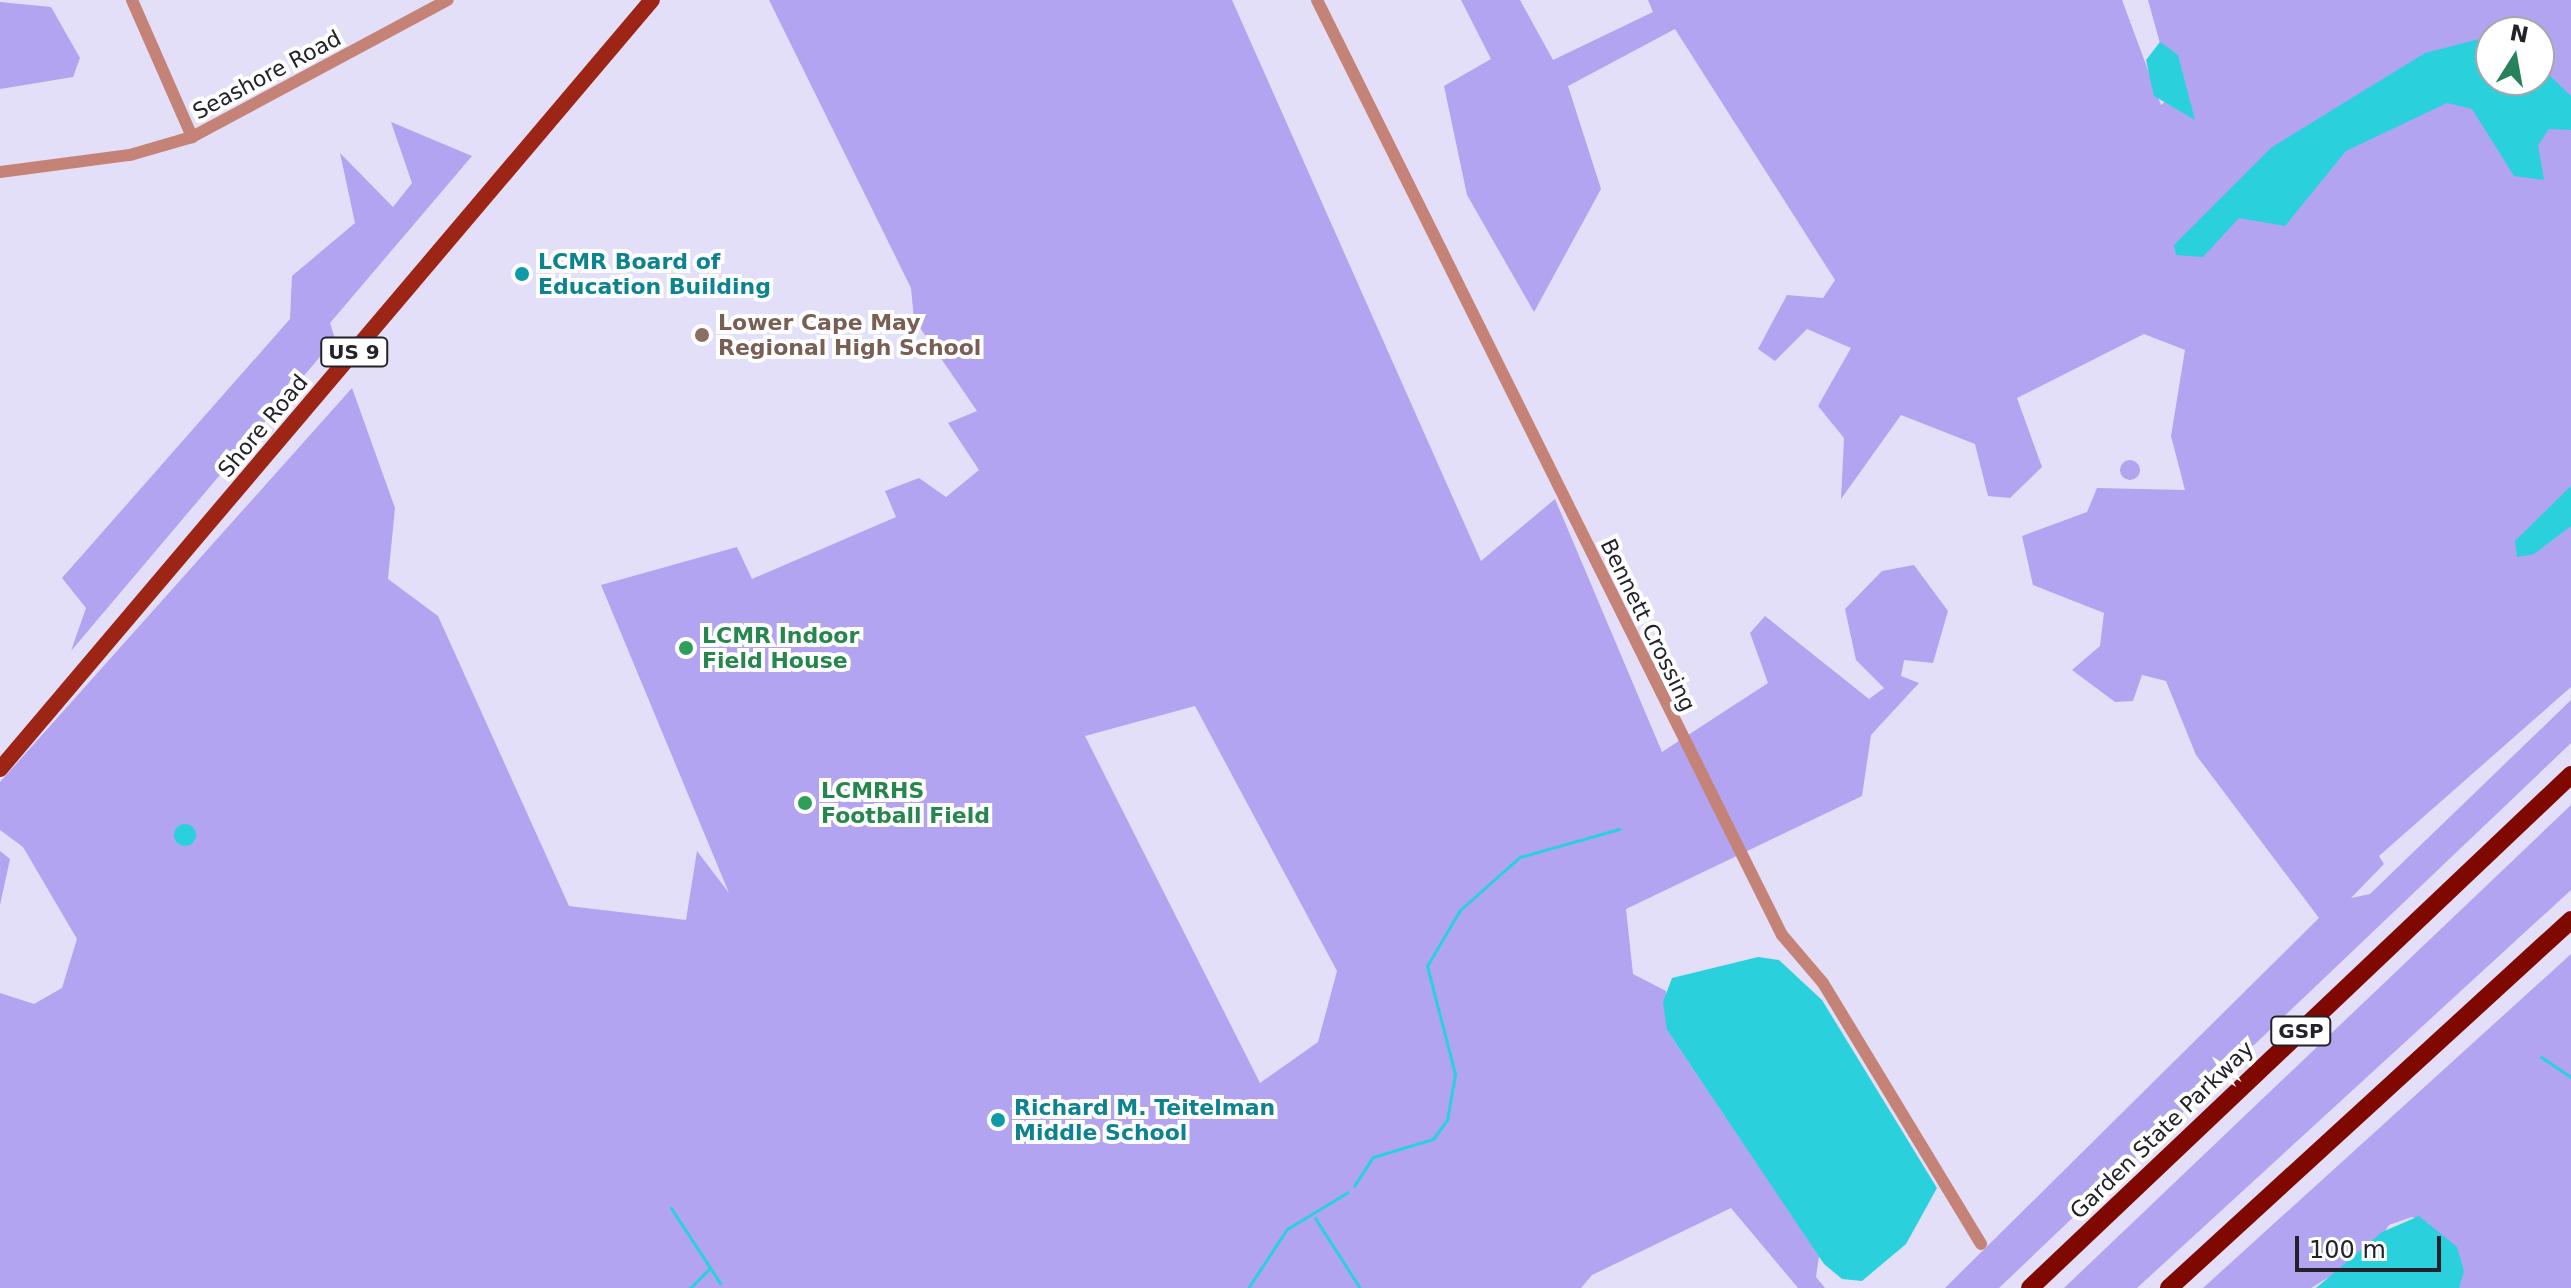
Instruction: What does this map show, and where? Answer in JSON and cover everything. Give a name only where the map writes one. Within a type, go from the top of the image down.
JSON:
[{"type":"highway","name":"Garden State Parkway","points":[[2030,1288],[2571,775]]},
{"type":"highway","points":[[2169,1288],[2571,920]]},
{"type":"main road","name":"Shore Road","points":[[0,769],[652,0]]},
{"type":"street","points":[[132,0],[192,137]]},
{"type":"street","name":"Seashore Road","points":[[0,172],[130,155],[192,137],[448,0]]},
{"type":"street","name":"Bennett Crossing","points":[[1317,0],[1782,935],[1823,983],[1981,1244]]},
{"type":"shaded area","points":[[769,0],[1232,0],[1481,561],[1555,499],[1662,752],[1768,683],[1750,633],[1765,616],[1869,699],[1884,688],[1856,660],[1845,609],[1882,571],[1914,565],[1948,611],[1933,663],[1904,660],[1901,676],[1919,683],[1871,735],[1862,796],[1626,909],[1633,974],[1666,991],[1667,1030],[1819,1256],[1816,1277],[1825,1288],[1798,1288],[1731,1208],[1592,1275],[1581,1288],[0,1288],[0,993],[34,1004],[62,988],[77,939],[23,847],[0,830],[0,782],[352,388],[395,508],[388,579],[438,616],[569,906],[686,920],[697,851],[729,893],[601,585],[737,547],[752,579],[896,517],[885,491],[919,478],[946,497],[979,470],[948,423],[977,411],[914,319],[911,288]],"holes":[[[1195,706],[1337,971],[1318,1042],[1260,1083],[1085,736]]]},
{"type":"shaded area","points":[[1461,0],[1520,0],[1553,60],[1653,12],[1648,0],[2122,0],[2161,105],[2174,94],[2148,0],[2571,0],[2571,687],[2379,856],[2384,864],[2351,898],[2370,894],[2571,700],[2571,743],[1999,1288],[1945,1288],[2319,918],[2196,755],[2166,681],[2142,675],[2133,701],[2115,702],[2072,670],[2100,646],[2104,613],[2033,585],[2022,536],[2087,512],[2097,488],[2185,490],[2171,436],[2185,350],[2144,334],[2017,398],[2042,467],[2010,498],[1988,496],[1975,444],[1901,415],[1841,499],[1844,438],[1818,406],[1851,348],[1807,329],[1775,361],[1758,349],[1787,295],[1823,298],[1835,280],[1675,29],[1568,86],[1601,189],[1534,312],[1467,195],[1444,86],[1491,59]]},
{"type":"shaded area","points":[[0,2],[51,7],[80,58],[73,77],[0,89]]},
{"type":"shaded area","points":[[391,122],[472,156],[330,323],[335,339],[71,651],[86,608],[62,578],[290,319],[292,276],[355,223],[340,153],[393,207],[412,183]]},
{"type":"shaded area","points":[[2130,460],[2137,463],[2140,470],[2137,477],[2130,480],[2123,477],[2120,470],[2123,463]]},
{"type":"shaded area","points":[[2571,805],[2571,890],[2137,1288],[2064,1288]]},
{"type":"shaded area","points":[[0,851],[10,859],[0,905]]},
{"type":"shaded area","points":[[2571,954],[2571,1288],[2450,1288],[2429,1224],[2412,1217],[2389,1225],[2373,1250],[2311,1288],[2203,1288]]},
{"type":"water","points":[[2475,40],[2475,96],[2555,96],[2555,80],[2571,96],[2571,130],[2549,129],[2538,145],[2544,180],[2514,176],[2472,109],[2447,103],[2346,151],[2285,226],[2239,218],[2203,257],[2176,255],[2174,245],[2272,147],[2425,53]]},
{"type":"water","points":[[2160,42],[2178,55],[2195,120],[2154,96],[2146,60]]},
{"type":"water","points":[[2571,486],[2571,526],[2534,554],[2517,557],[2515,541]]},
{"type":"water","points":[[185,824],[193,827],[196,835],[193,843],[185,846],[177,843],[174,835],[177,827]]},
{"type":"water","points":[[1758,957],[1779,960],[1822,1000],[1937,1188],[1906,1244],[1862,1281],[1842,1279],[1824,1264],[1667,1030],[1663,1002],[1672,978]]},
{"type":"water","points":[[2419,1216],[2457,1247],[2464,1271],[2459,1288],[2316,1288],[2382,1232]]},
{"type":"waterway","points":[[1354,1186],[1373,1157],[1433,1139],[1447,1120],[1455,1074],[1427,966],[1460,910],[1520,857],[1619,829]]},
{"type":"waterway","points":[[2541,1057],[2571,1077]]},
{"type":"waterway","points":[[1248,1288],[1287,1229],[1348,1192]]},
{"type":"waterway","points":[[671,1208],[720,1283]]},
{"type":"waterway","points":[[1315,1218],[1360,1288]]},
{"type":"waterway","points":[[690,1288],[710,1268]]},
{"type":"place","name":"LCMR Board of Education Building","points":[[522,274]]},
{"type":"place","name":"Lower Cape May Regional High School","points":[[702,335]]},
{"type":"place","name":"LCMR Indoor Field House","points":[[686,648]]},
{"type":"place","name":"LCMRHS Football Field","points":[[805,803]]},
{"type":"place","name":"Richard M. Teitelman Middle School","points":[[998,1120]]}]
